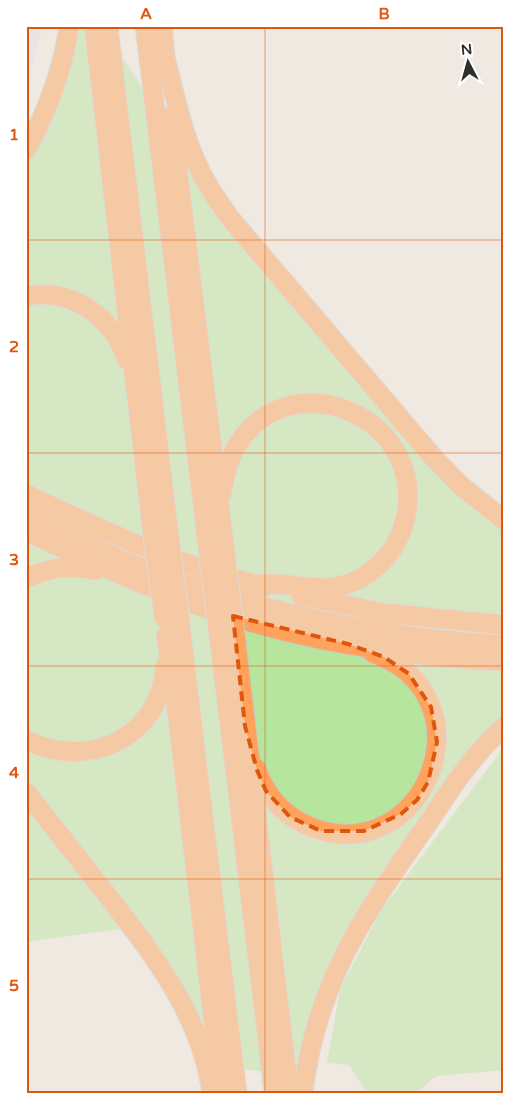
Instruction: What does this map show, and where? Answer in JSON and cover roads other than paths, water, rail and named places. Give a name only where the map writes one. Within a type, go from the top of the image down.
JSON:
[{"type":"highway","points":[[26,150],[37,130],[57,76],[69,26]]},
{"type":"highway","points":[[94,26],[137,392],[160,524]]},
{"type":"highway","points":[[108,26],[160,524],[173,678],[222,1093]]},
{"type":"highway","points":[[145,26],[227,639],[274,1093]]},
{"type":"highway","points":[[162,26],[212,462],[220,516]]},
{"type":"highway","points":[[166,61],[181,121],[193,153],[207,184],[229,217],[433,457],[460,485],[504,520]]},
{"type":"highway","points":[[26,296],[38,294],[60,296],[79,302],[101,316],[116,334],[125,352],[137,392]]},
{"type":"highway","points":[[215,542],[225,474],[232,455],[242,438],[254,424],[273,412],[291,406],[325,404],[358,414],[377,427],[391,442],[401,460],[407,480],[408,500],[406,519],[398,540],[387,557],[373,570],[348,584],[330,588],[321,589],[271,582],[254,584]]},
{"type":"highway","points":[[27,494],[134,543],[226,577],[384,613],[504,625]]},
{"type":"highway","points":[[26,514],[132,563],[197,588],[260,607],[376,632],[420,639],[504,645]]},
{"type":"highway","points":[[26,531],[122,576],[206,608],[292,632],[348,644],[429,655],[504,661]]},
{"type":"highway","points":[[26,578],[48,569],[66,567],[87,568],[122,576]]},
{"type":"highway","points":[[26,740],[40,748],[61,753],[83,753],[105,748],[123,739],[138,727],[148,715],[162,689],[170,626]]},
{"type":"highway","points":[[170,626],[238,1093]]},
{"type":"highway","points":[[227,639],[245,726],[257,770],[266,791],[290,817],[321,831],[343,833],[364,831],[383,824],[401,814],[417,800],[428,782],[435,761],[437,742],[431,707],[423,691],[409,674],[384,657],[348,644]]},
{"type":"highway","points":[[245,726],[289,1093]]},
{"type":"highway","points":[[303,1093],[314,1034],[327,992],[362,918],[459,778],[482,749],[504,728]]},
{"type":"highway","points":[[26,792],[133,927],[164,971],[185,1007],[200,1043],[212,1093]]}]
